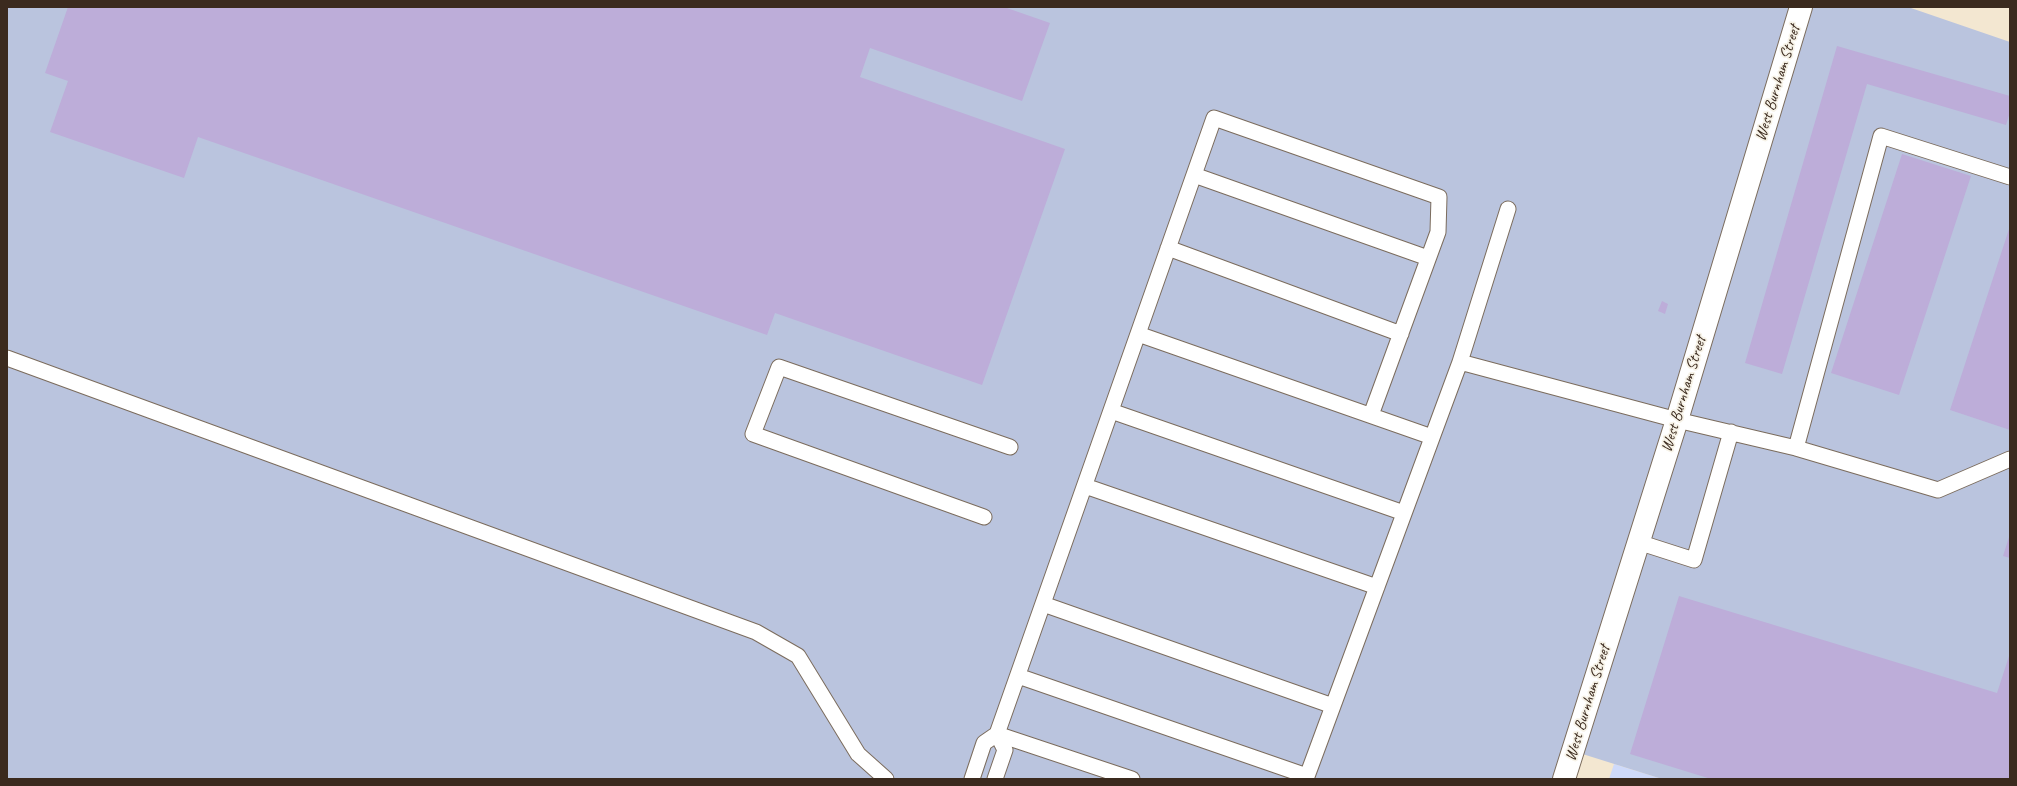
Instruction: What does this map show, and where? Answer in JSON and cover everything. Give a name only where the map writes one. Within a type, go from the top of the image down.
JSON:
[{"type":"street","name":"West Burnham Street","points":[[1564,779],[1677,420],[1801,7]]},
{"type":"lane","points":[[972,779],[984,744],[997,734],[1214,118],[1439,197],[1438,232],[1371,416]]},
{"type":"lane","points":[[1796,448],[1880,136],[2010,177]]},
{"type":"lane","points":[[1194,175],[1428,258]]},
{"type":"lane","points":[[1018,676],[1307,777],[1460,362],[1508,209]]},
{"type":"lane","points":[[1168,248],[1401,334]]},
{"type":"lane","points":[[1138,334],[1432,437]]},
{"type":"lane","points":[[7,358],[756,632],[798,656],[858,754],[886,779]]},
{"type":"lane","points":[[1460,362],[1677,420],[1796,448],[1938,490],[2010,459]]},
{"type":"lane","points":[[984,517],[753,434],[779,367],[1010,447]]},
{"type":"lane","points":[[1111,411],[1404,513]]},
{"type":"lane","points":[[1638,542],[1694,560],[1732,432]]},
{"type":"lane","points":[[1085,486],[1377,587]]},
{"type":"lane","points":[[1043,604],[1333,706]]},
{"type":"lane","points":[[995,779],[1005,750],[997,734]]},
{"type":"lane","points":[[997,734],[1132,779]]},
{"type":"shaded area","points":[[7,7],[1908,7],[2010,42],[2010,779],[1662,779],[1573,751],[1564,779],[7,779]]},
{"type":"shaded area","points":[[1614,764],[1662,779],[1609,779]]},
{"type":"building","points":[[68,7],[1004,7],[1050,23],[1022,101],[870,48],[860,77],[1065,149],[982,385],[775,313],[767,335],[198,137],[184,178],[50,132],[68,81],[45,73]]},
{"type":"building","points":[[1837,46],[2010,96],[2010,112],[2006,125],[1867,84],[1782,374],[1745,363]]},
{"type":"building","points":[[1902,154],[1971,176],[1899,395],[1831,373]]},
{"type":"building","points":[[2010,226],[2010,430],[1950,410]]},
{"type":"building","points":[[1662,301],[1668,304],[1665,314],[1658,311]]},
{"type":"building","points":[[2010,534],[2010,558],[2003,556]]},
{"type":"building","points":[[1679,596],[1997,693],[2010,653],[2010,779],[1711,779],[1630,754]]}]
